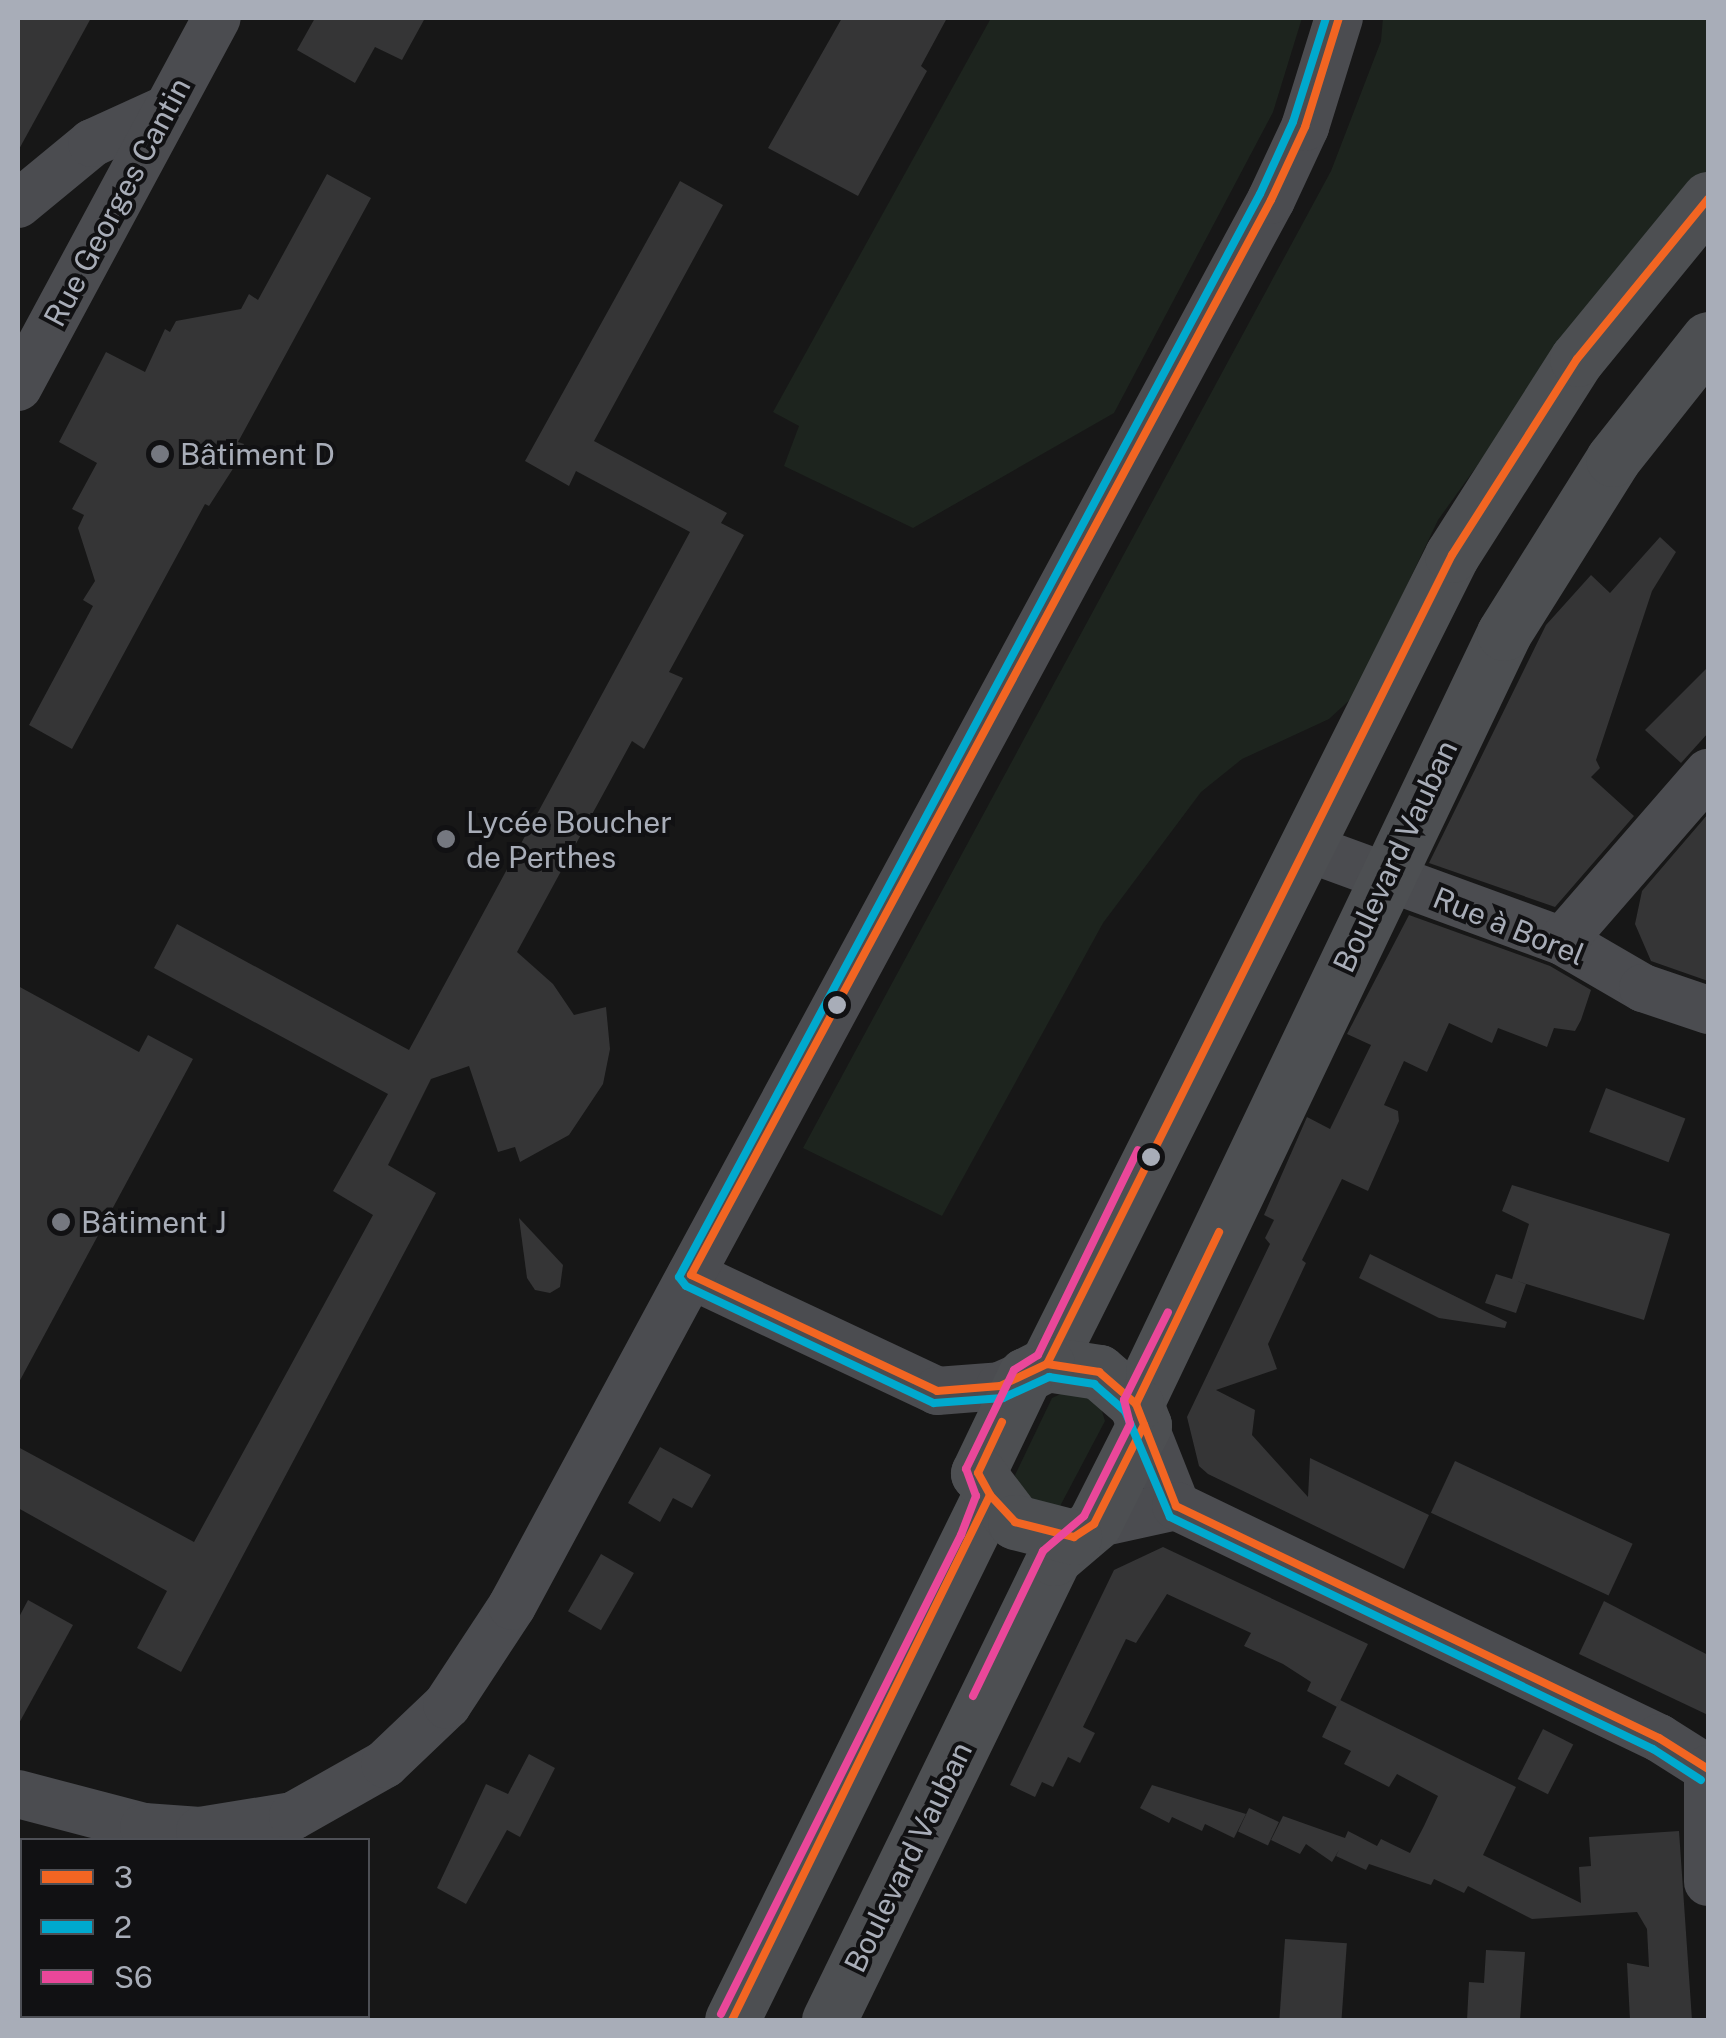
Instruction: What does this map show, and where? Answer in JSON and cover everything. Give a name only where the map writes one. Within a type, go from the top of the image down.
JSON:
[{"type":"main road","points":[[732,2020],[1036,1369],[1452,555],[1507,461],[1577,358],[1708,199]]},
{"type":"main road","name":"Boulevard Vauban","points":[[829,2020],[1046,1574],[1084,1530],[1474,688],[1561,535],[1708,339]]},
{"type":"main road","points":[[1036,1369],[1099,1372],[1140,1414]]},
{"type":"main road","points":[[984,1484],[1029,1529],[1084,1530]]},
{"type":"street","name":"Rue Georges Cantin","points":[[18,387],[217,18]]},
{"type":"street","points":[[24,1810],[144,1828],[200,1831],[294,1816],[385,1764],[447,1705],[512,1606],[1271,200],[1304,127],[1339,18]]},
{"type":"street","points":[[18,204],[92,143],[167,109]]},
{"type":"street","points":[[1562,941],[1708,773]]},
{"type":"street","name":"Rue à Borel","points":[[1306,847],[1562,941],[1643,988],[1708,1010]]},
{"type":"street","points":[[692,1275],[937,1391],[1000,1386],[1036,1369]]},
{"type":"street","points":[[937,1391],[958,1422],[984,1484]]},
{"type":"street","points":[[1140,1414],[1176,1506]]},
{"type":"street","points":[[1084,1530],[1176,1506],[1659,1738],[1708,1769],[1708,1882]]},
{"type":"shaded area","points":[[991,18],[1302,18],[1273,112],[1114,413],[913,528],[784,466],[799,426],[773,412]]},
{"type":"shaded area","points":[[1383,18],[1708,18],[1708,173],[1583,318],[1438,520],[1354,696],[1329,719],[1242,759],[1201,792],[1103,923],[942,1216],[803,1148],[1331,171],[1381,41]]},
{"type":"shaded area","points":[[1067,1391],[1099,1402],[1105,1421],[1058,1510],[1019,1498],[1015,1475],[1052,1398]]},
{"type":"building","points":[[18,18],[91,18],[18,151]]},
{"type":"building","points":[[315,18],[425,18],[402,60],[375,47],[355,83],[297,50]]},
{"type":"building","points":[[842,18],[947,18],[921,66],[927,71],[858,196],[768,148]]},
{"type":"building","name":"Bâtiment D","points":[[327,174],[371,198],[238,442],[244,444],[236,464],[209,506],[205,504],[72,749],[29,725],[93,606],[83,600],[95,581],[78,528],[84,515],[72,509],[97,463],[59,442],[106,352],[145,372],[165,329],[170,332],[176,321],[241,309],[249,294],[258,300]]},
{"type":"building","points":[[680,181],[723,205],[594,441],[727,513],[721,523],[744,535],[669,672],[683,678],[644,749],[632,741],[517,952],[553,984],[574,1015],[606,1007],[610,1049],[603,1084],[569,1135],[520,1162],[515,1147],[498,1152],[469,1066],[431,1079],[388,1165],[436,1193],[181,1672],[137,1648],[167,1591],[18,1508],[18,1447],[194,1542],[373,1215],[333,1191],[388,1094],[154,968],[177,924],[409,1050],[690,532],[576,471],[569,486],[525,461]]},
{"type":"building","points":[[1660,537],[1676,552],[1652,591],[1596,760],[1600,768],[1591,777],[1634,816],[1555,907],[1429,863],[1546,625],[1591,575],[1610,593]]},
{"type":"building","points":[[1708,667],[1708,733],[1681,763],[1645,730]]},
{"type":"building","points":[[1708,814],[1708,981],[1651,961],[1635,924],[1642,891]]},
{"type":"building","points":[[1409,915],[1550,966],[1591,990],[1581,1020],[1575,1031],[1554,1028],[1547,1047],[1498,1028],[1492,1043],[1449,1023],[1427,1072],[1404,1061],[1384,1105],[1398,1111],[1399,1121],[1368,1191],[1342,1179],[1302,1260],[1306,1263],[1268,1344],[1277,1369],[1216,1390],[1255,1410],[1252,1435],[1308,1497],[1310,1458],[1429,1515],[1404,1569],[1208,1474],[1199,1466],[1187,1417],[1270,1244],[1265,1238],[1274,1220],[1264,1215],[1307,1117],[1330,1129],[1371,1045],[1347,1034]]},
{"type":"building","name":"Bâtiment J","points":[[18,986],[139,1052],[148,1035],[193,1059],[18,1384]]},
{"type":"building","points":[[1606,1088],[1685,1118],[1669,1162],[1589,1132]]},
{"type":"building","points":[[1512,1185],[1670,1234],[1644,1320],[1517,1281],[1526,1284],[1516,1313],[1485,1303],[1496,1274],[1512,1279],[1529,1224],[1502,1211]]},
{"type":"building","points":[[519,1218],[563,1265],[560,1287],[550,1293],[535,1290],[527,1278]]},
{"type":"building","points":[[1370,1254],[1507,1322],[1505,1328],[1439,1318],[1359,1278]]},
{"type":"building","points":[[660,1447],[711,1475],[692,1508],[673,1498],[660,1522],[628,1503]]},
{"type":"building","points":[[1455,1461],[1633,1544],[1609,1595],[1431,1513]]},
{"type":"building","points":[[1163,1547],[1368,1644],[1337,1707],[1307,1691],[1311,1682],[1244,1646],[1251,1633],[1167,1594],[1136,1643],[1126,1639],[1083,1727],[1095,1733],[1080,1763],[1068,1757],[1053,1787],[1042,1782],[1035,1797],[1010,1785],[1114,1570]]},
{"type":"building","points":[[601,1554],[634,1573],[601,1630],[568,1611]]},
{"type":"building","points":[[28,1600],[73,1625],[18,1725],[18,1619]]},
{"type":"building","points":[[1604,1601],[1708,1655],[1708,1715],[1579,1654]]},
{"type":"building","points":[[1340,1700],[1516,1787],[1483,1855],[1581,1903],[1579,1867],[1591,1866],[1589,1837],[1679,1831],[1692,2020],[1630,2020],[1627,1963],[1649,1967],[1647,1929],[1637,1912],[1532,1919],[1468,1886],[1464,1893],[1434,1879],[1431,1885],[1369,1864],[1366,1870],[1336,1856],[1339,1850],[1332,1862],[1306,1844],[1300,1854],[1271,1840],[1283,1816],[1345,1838],[1348,1831],[1377,1846],[1381,1839],[1410,1853],[1424,1826],[1438,1796],[1397,1774],[1389,1787],[1344,1764],[1351,1751],[1322,1737]]},
{"type":"building","points":[[1543,1729],[1573,1744],[1548,1794],[1518,1779]]},
{"type":"building","points":[[529,1754],[555,1768],[520,1837],[507,1830],[466,1904],[437,1888],[486,1784],[508,1794]]},
{"type":"building","points":[[1152,1785],[1246,1814],[1234,1838],[1205,1824],[1202,1831],[1172,1817],[1169,1823],[1140,1808]]},
{"type":"building","points":[[1249,1808],[1279,1822],[1268,1846],[1238,1832]]},
{"type":"building","points":[[1285,1939],[1347,1943],[1341,2020],[1279,2020]]},
{"type":"building","points":[[1486,1950],[1525,1952],[1520,2020],[1467,2020],[1469,1982],[1484,1983]]},
{"type":"transit line","name":"2","points":[[1326,18],[1293,122],[1260,194],[679,1277],[686,1286],[934,1403],[1003,1398],[1049,1377],[1094,1384],[1125,1411],[1170,1517],[1653,1749],[1701,1780]]},
{"type":"transit line","name":"3","points":[[691,1275],[1271,200],[1305,127],[1339,18]]},
{"type":"transit line","name":"3","points":[[1047,1364],[1452,555],[1577,359],[1708,199]]},
{"type":"transit line","name":"S6","points":[[721,2014],[961,1535],[976,1496],[966,1469],[1014,1370],[1038,1355],[1138,1150]]},
{"type":"transit line","name":"3","points":[[1136,1404],[1219,1232]]},
{"type":"transit line","name":"3","points":[[691,1275],[937,1391],[1000,1386],[1047,1364],[1099,1372],[1136,1404],[1176,1506],[1659,1738],[1708,1769]]},
{"type":"transit line","name":"S6","points":[[973,1696],[1043,1551],[1084,1516],[1130,1424],[1124,1400],[1168,1312]]},
{"type":"transit line","name":"3","points":[[1002,1422],[978,1473],[990,1495],[1015,1522],[1074,1537],[1094,1524],[1144,1425]]},
{"type":"transit line","name":"3","points":[[732,2020],[990,1495]]},
{"type":"place","name":"Bâtiment D","points":[[160,454]]},
{"type":"place","name":"Lycée Boucher de Perthes","points":[[446,839]]},
{"type":"place","name":"Bâtiment J","points":[[61,1222]]}]
